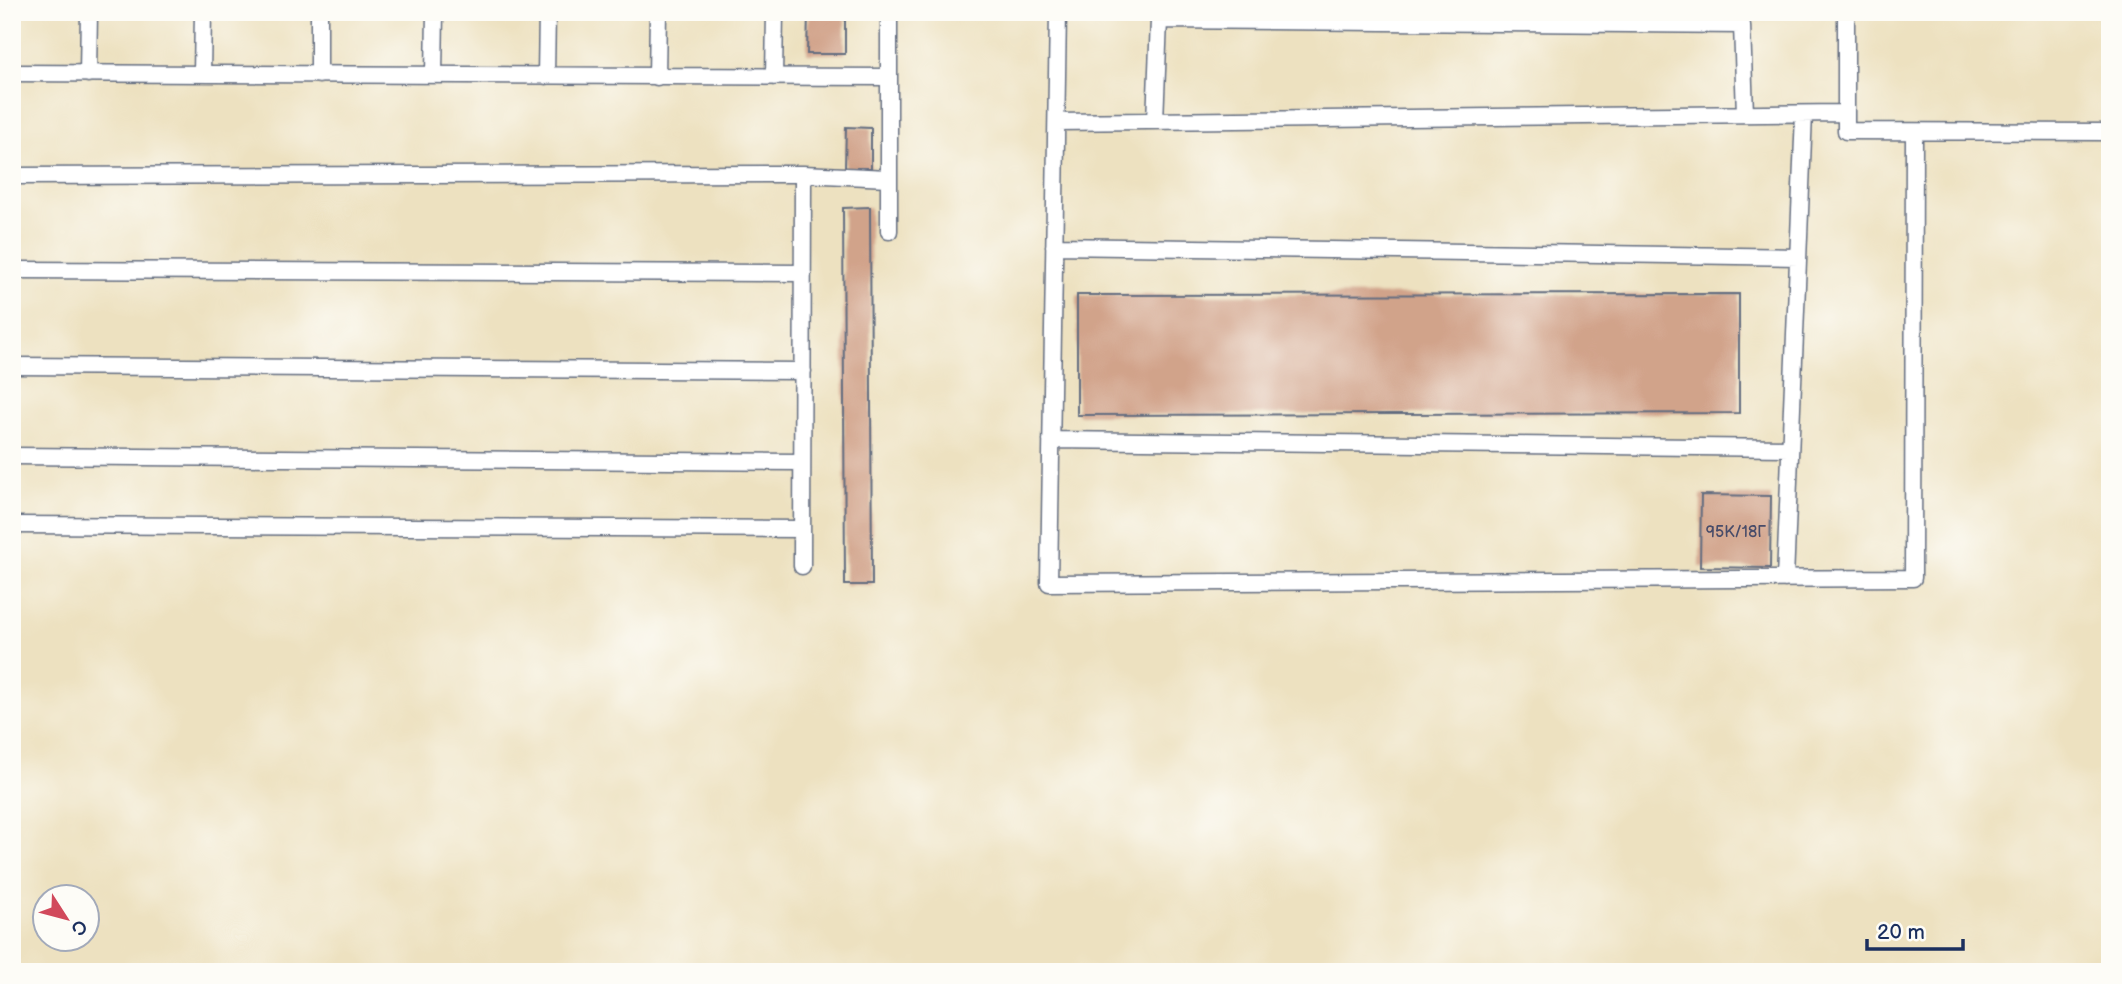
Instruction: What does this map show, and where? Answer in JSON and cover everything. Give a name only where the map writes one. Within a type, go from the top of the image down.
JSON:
[{"type":"lane","points":[[88,74],[89,12]]},
{"type":"lane","points":[[202,74],[203,12]]},
{"type":"lane","points":[[318,75],[319,12]]},
{"type":"lane","points":[[434,75],[435,12]]},
{"type":"lane","points":[[546,76],[547,12]]},
{"type":"lane","points":[[657,76],[658,12]]},
{"type":"lane","points":[[774,77],[775,12]]},
{"type":"lane","points":[[889,12],[889,231]]},
{"type":"lane","points":[[1058,12],[1049,583],[1913,578],[1914,132]]},
{"type":"lane","points":[[1846,12],[1846,131],[2110,132]]},
{"type":"lane","points":[[1155,121],[1159,16],[1742,19],[1745,114]]},
{"type":"lane","points":[[12,73],[889,77]]},
{"type":"lane","points":[[1056,122],[1846,113]]},
{"type":"lane","points":[[1785,579],[1804,114]]},
{"type":"lane","points":[[12,176],[803,174],[888,178]]},
{"type":"lane","points":[[802,566],[803,174]]},
{"type":"lane","points":[[1054,246],[1798,257]]},
{"type":"lane","points":[[12,270],[803,274]]},
{"type":"lane","points":[[12,366],[803,371]]},
{"type":"lane","points":[[1051,440],[1789,448]]},
{"type":"lane","points":[[12,456],[802,462]]},
{"type":"lane","points":[[12,525],[802,529]]},
{"type":"building","points":[[808,12],[845,12],[845,54],[807,54]]},
{"type":"building","points":[[846,127],[871,128],[871,168],[845,168]]},
{"type":"building","points":[[870,207],[872,585],[845,585],[843,208]]},
{"type":"building","points":[[1739,294],[1739,413],[1077,415],[1077,295]]},
{"type":"building","points":[[1701,495],[1771,496],[1770,568],[1700,567]]}]
